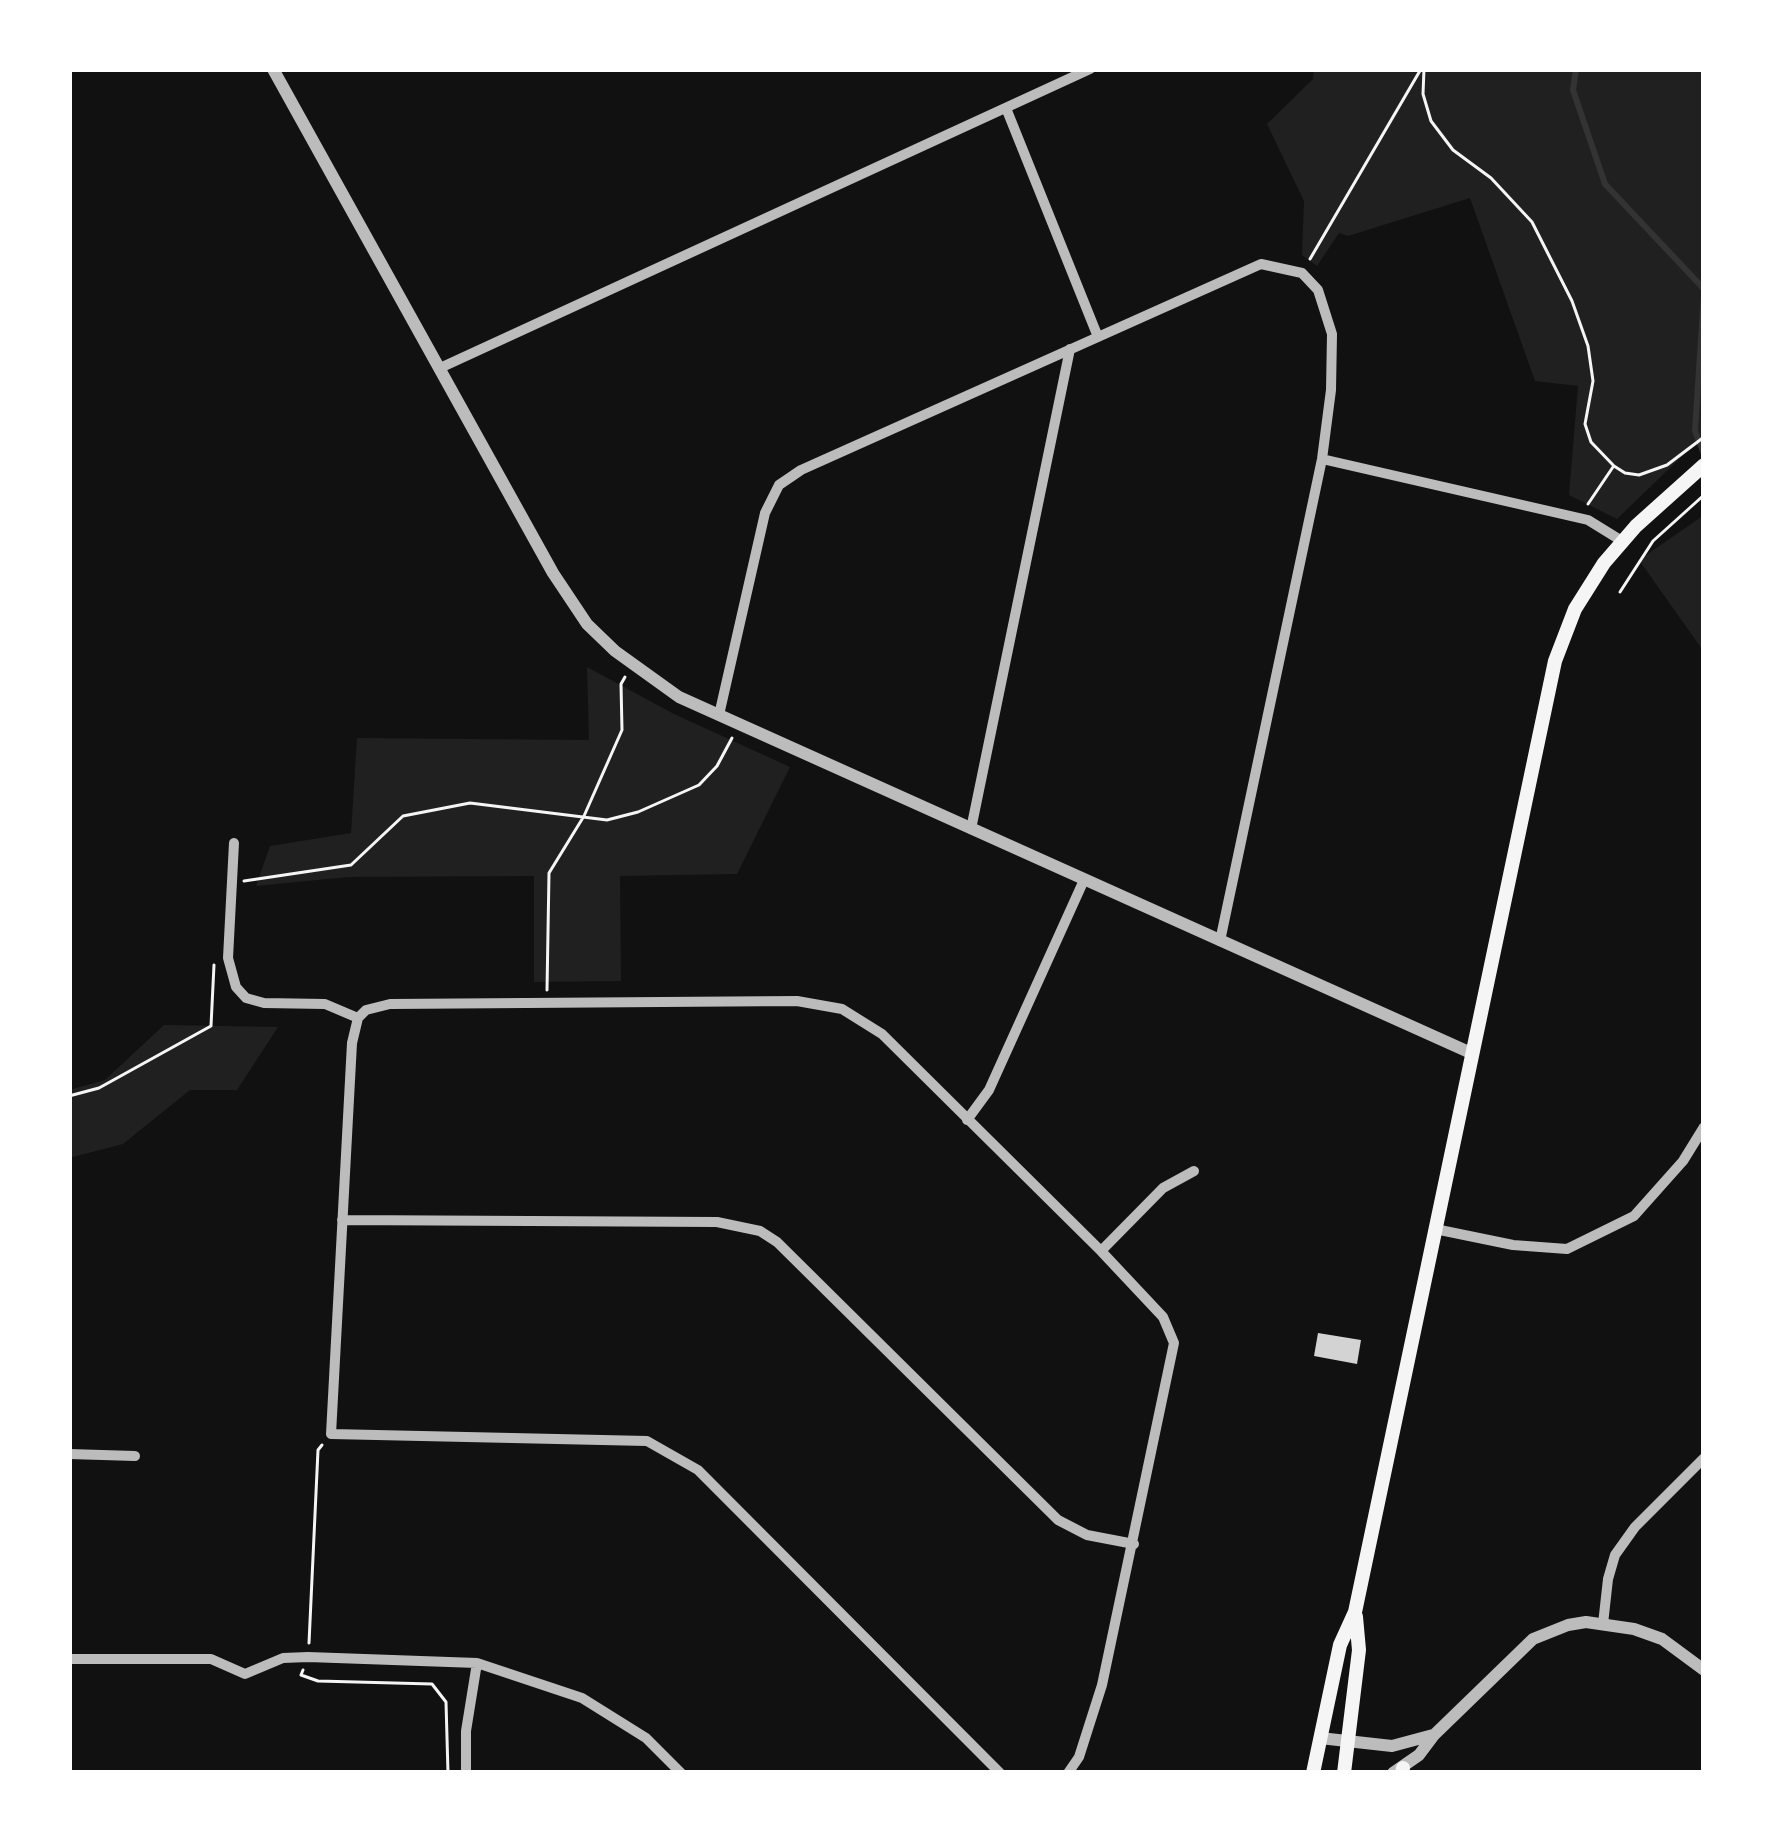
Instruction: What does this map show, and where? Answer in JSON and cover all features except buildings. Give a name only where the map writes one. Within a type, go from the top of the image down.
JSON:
[{"type":"main road","points":[[1314,1770],[1340,1645],[1355,1612],[1555,661],[1588,586],[1622,542],[1704,465]]},
{"type":"main road","points":[[1346,1773],[1359,1650],[1355,1612]]},
{"type":"street","points":[[273,69],[554,574],[587,624],[633,665],[680,697],[1471,1053]]},
{"type":"street","points":[[440,368],[1090,69]]},
{"type":"street","points":[[1006,108],[1098,337]]},
{"type":"street","points":[[719,715],[764,513],[779,485],[801,470],[1261,264],[1302,273],[1318,290],[1331,334],[1331,390],[1322,459],[1220,940]]},
{"type":"street","points":[[971,829],[1070,349]]},
{"type":"street","points":[[1322,459],[1588,520],[1622,542]]},
{"type":"street","points":[[234,843],[228,958],[236,987],[247,998],[264,1003],[325,1004],[358,1018]]},
{"type":"street","points":[[967,1120],[988,1090],[1084,880]]},
{"type":"street","points":[[1000,1773],[698,1470],[647,1442],[331,1435],[352,1043],[358,1018],[366,1010],[390,1004],[822,1004],[860,1018],[882,1034],[1163,1317],[1174,1343],[1134,1544],[1102,1685],[1068,1773]]},
{"type":"street","points":[[1435,1229],[1513,1245],[1567,1249],[1634,1216],[1683,1160],[1704,1127]]},
{"type":"street","points":[[1101,1251],[1163,1188],[1194,1171]]},
{"type":"street","points":[[342,1220],[717,1222],[760,1232],[776,1242],[1058,1520],[1087,1535],[1134,1544]]},
{"type":"street","points":[[69,1454],[135,1456]]},
{"type":"street","points":[[1603,1624],[1616,1555],[1635,1527],[1704,1458]]},
{"type":"street","points":[[1400,1772],[1533,1640],[1568,1624],[1634,1628],[1661,1640],[1704,1670]]},
{"type":"street","points":[[69,1659],[211,1659],[244,1673],[283,1658],[477,1663],[582,1698],[646,1738],[681,1773]]},
{"type":"street","points":[[466,1773],[466,1731],[477,1663]]},
{"type":"street","points":[[1320,1738],[1403,1745],[1434,1735]]},
{"type":"street","points":[[1314,1770],[1346,1773]]},
{"type":"path","points":[[1302,273],[1422,69]]},
{"type":"path","points":[[1422,69],[1431,122],[1453,150],[1513,199],[1532,222],[1553,262],[1588,346],[1593,381],[1585,424],[1591,442],[1614,466],[1639,475],[1666,465],[1704,437]]},
{"type":"path","points":[[1586,507],[1614,466]]},
{"type":"path","points":[[1620,592],[1653,541],[1704,495]]},
{"type":"path","points":[[547,1003],[548,880],[584,816],[622,730],[621,684],[633,665]]},
{"type":"path","points":[[232,883],[351,865],[403,816],[470,802],[607,820],[622,816],[699,785],[717,766],[740,724]]},
{"type":"path","points":[[69,1096],[99,1088],[211,1025],[214,956]]},
{"type":"path","points":[[331,1435],[318,1450],[308,1657],[301,1675],[318,1681],[422,1682],[439,1688],[448,1717],[448,1773]]},
{"type":"shaded area","points":[[1314,69],[1704,69],[1704,435],[1617,519],[1569,495],[1578,386],[1535,381],[1470,198],[1348,236],[1339,233],[1317,266],[1302,255],[1304,201],[1267,124],[1313,79]]},
{"type":"shaded area","points":[[1704,515],[1704,652],[1639,560]]},
{"type":"shaded area","points":[[587,667],[674,714],[790,767],[737,874],[620,876],[621,981],[534,982],[534,876],[348,877],[256,886],[270,846],[351,833],[357,738],[589,740]]},
{"type":"shaded area","points":[[164,1025],[278,1027],[237,1090],[190,1090],[123,1144],[69,1158],[69,1090],[105,1080]]},
{"type":"waterway","points":[[1576,69],[1573,90],[1605,184],[1704,289]]},
{"type":"waterway","points":[[1704,293],[1695,431],[1704,454]]}]
